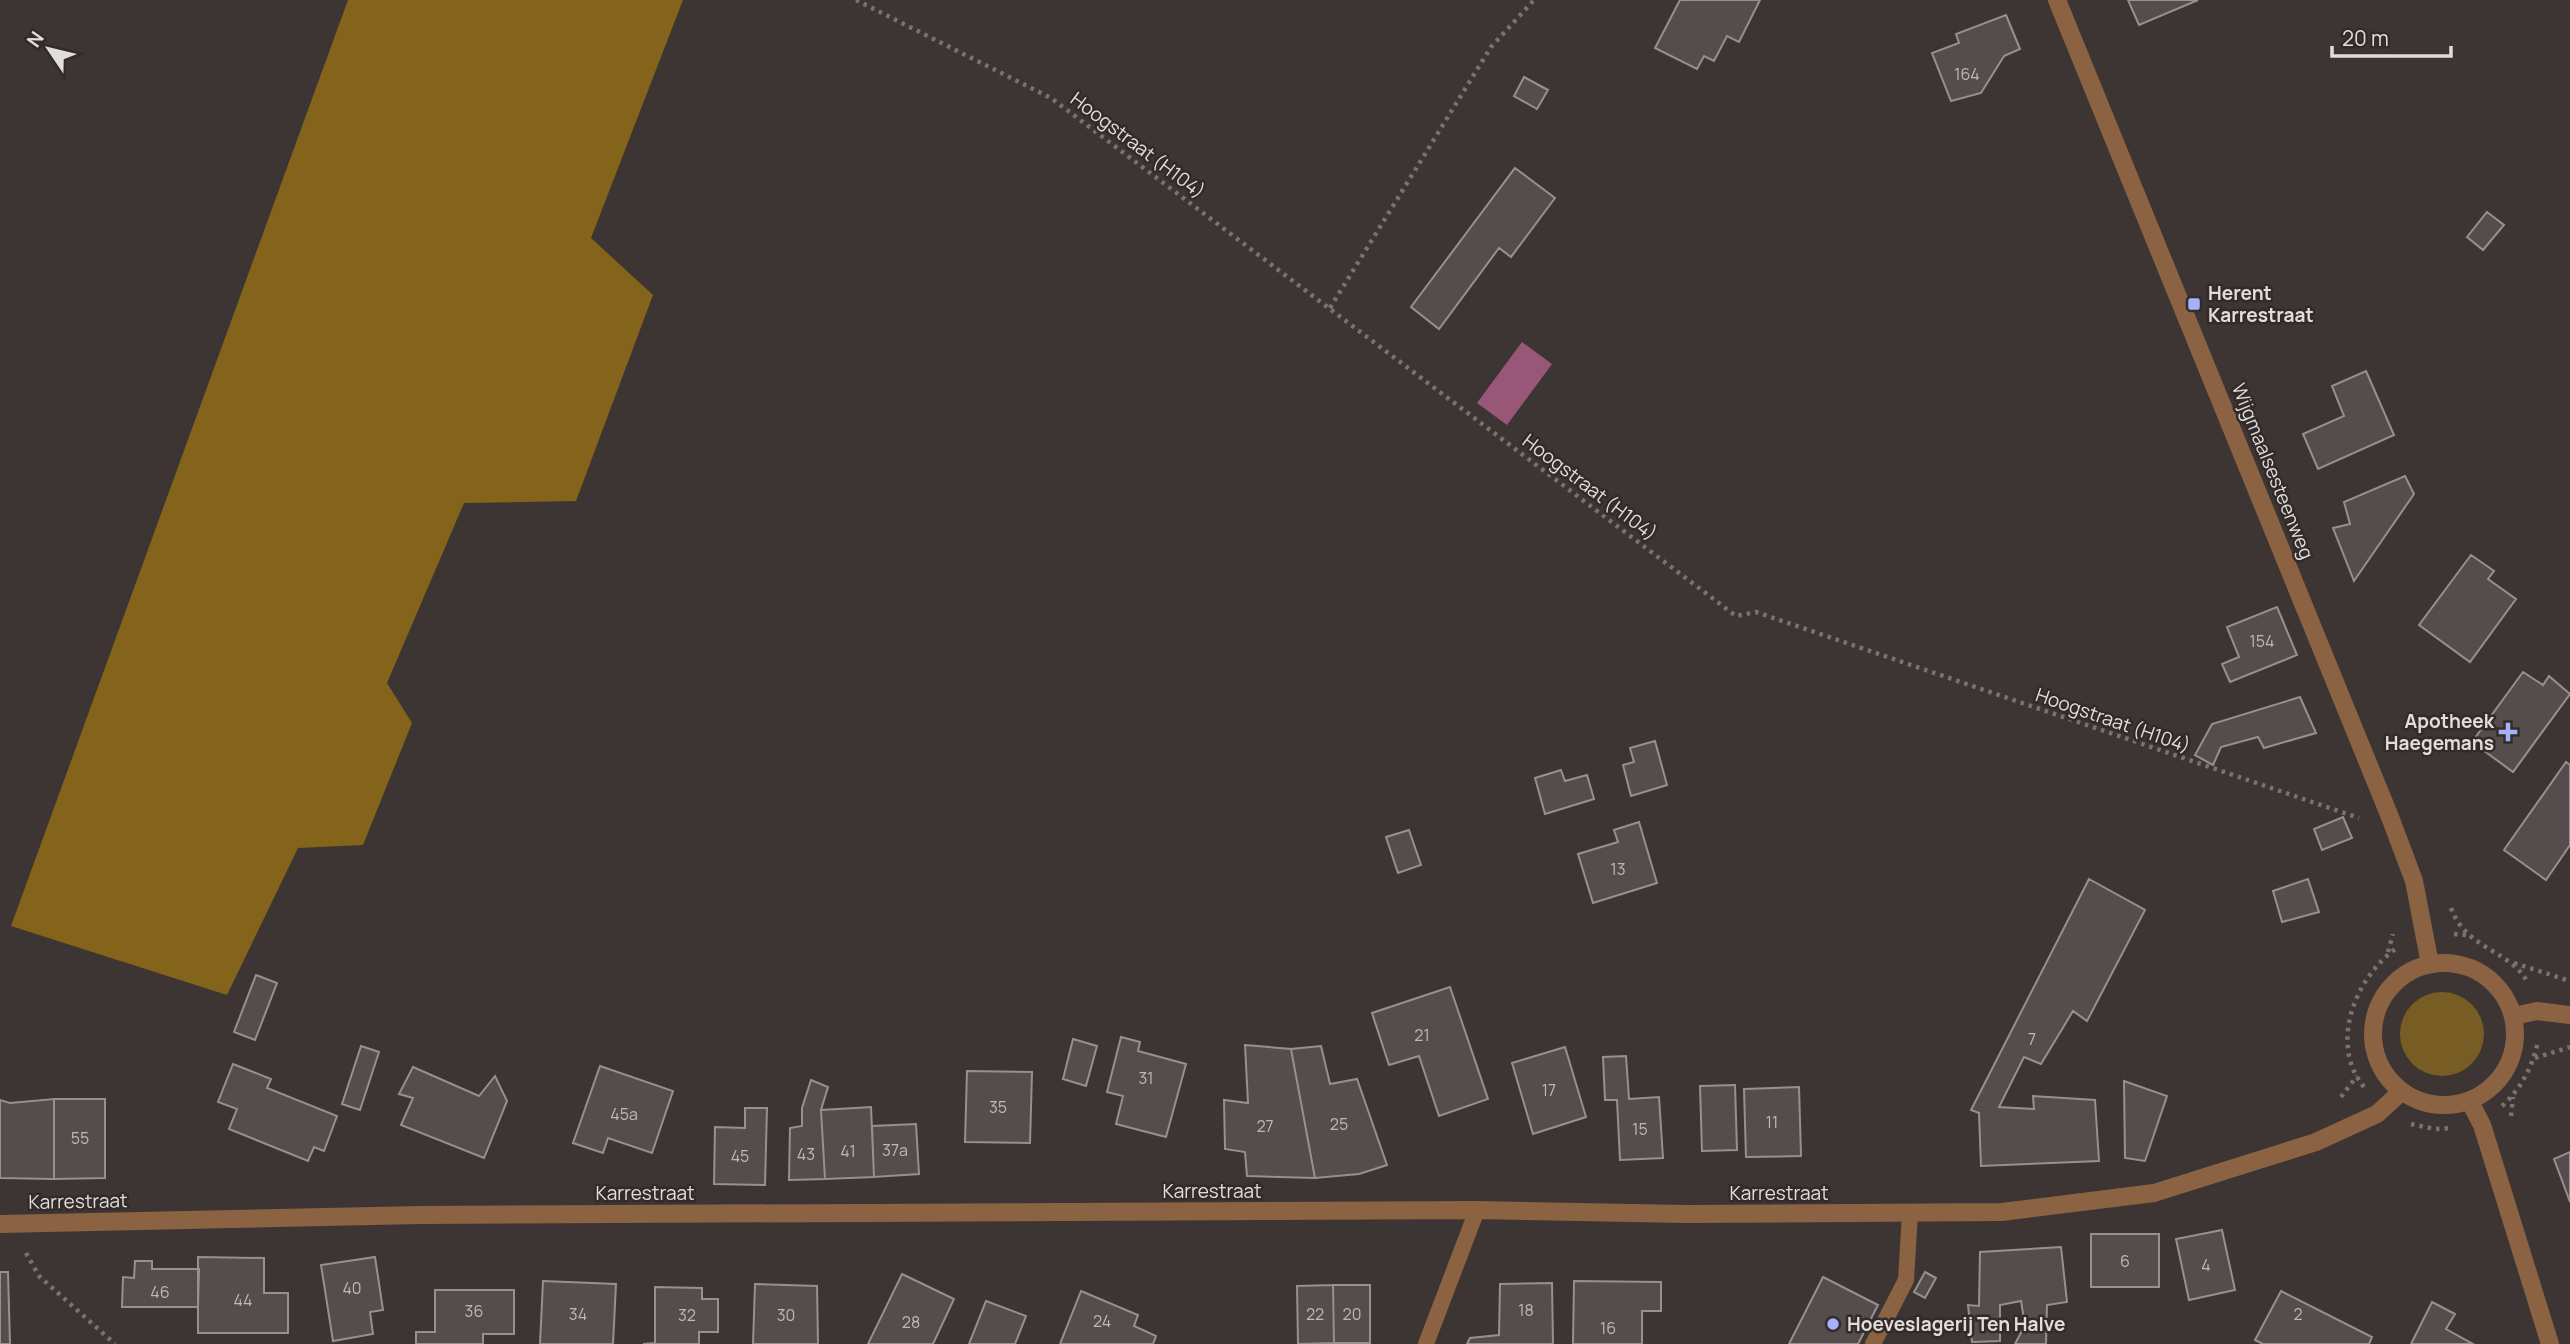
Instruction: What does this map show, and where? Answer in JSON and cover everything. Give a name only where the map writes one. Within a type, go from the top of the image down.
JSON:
[{"type":"street","name":"Wijgmaalsesteenweg","points":[[2057,0],[2390,817],[2414,881],[2430,964]]},
{"type":"street","points":[[2457,963],[2482,973],[2502,991],[2514,1016],[2515,1042],[2508,1067],[2492,1087],[2470,1101],[2446,1106],[2422,1103],[2401,1092],[2386,1077],[2376,1059],[2372,1039],[2374,1019],[2381,999],[2394,983],[2410,971],[2430,964],[2457,963]]},
{"type":"street","points":[[2514,1016],[2538,1011],[2570,1014]]},
{"type":"street","name":"Karrestraat","points":[[8,1223],[420,1215],[1477,1210],[1686,1214],[2002,1212],[2154,1193],[2316,1142],[2378,1114],[2401,1092]]},
{"type":"street","points":[[2470,1101],[2479,1120],[2550,1344]]},
{"type":"lane","points":[[1426,1344],[1477,1210]]},
{"type":"lane","points":[[1873,1344],[1906,1280],[1910,1213]]},
{"type":"path","name":"Hoogstraat (H104)","points":[[856,0],[1051,98],[1736,616],[1756,612],[2358,818],[2390,817]]},
{"type":"path","points":[[1330,308],[1491,47],[1534,0]]},
{"type":"path","points":[[2358,1076],[2349,1055],[2348,1023],[2358,993],[2381,958],[2407,940],[2438,932],[2467,935],[2521,970],[2536,999],[2540,1029],[2534,1059],[2515,1094],[2493,1115],[2465,1127],[2445,1129],[2416,1125]]},
{"type":"path","points":[[2509,962],[2570,981]]},
{"type":"path","points":[[2534,1059],[2570,1047]]},
{"type":"path","points":[[8,1223],[39,1276],[115,1344]]},
{"type":"shaded area","points":[[348,0],[683,0],[591,238],[653,295],[576,501],[464,503],[387,683],[412,723],[363,845],[298,848],[227,995],[11,926]]},
{"type":"shaded area","points":[[1522,342],[1552,364],[1507,425],[1477,403]]},
{"type":"shaded area","points":[[2442,992],[2465,999],[2477,1011],[2484,1034],[2477,1057],[2465,1069],[2442,1076],[2419,1069],[2407,1057],[2400,1034],[2407,1011],[2419,999]]},
{"type":"building","points":[[1680,0],[1760,0],[1739,42],[1727,36],[1714,61],[1704,56],[1697,69],[1655,48]]},
{"type":"building","points":[[2128,0],[2198,0],[2139,25]]},
{"type":"building","points":[[2006,15],[2020,49],[2004,56],[1981,93],[1951,101],[1932,53],[1959,43],[1956,34]]},
{"type":"building","points":[[1524,77],[1548,90],[1537,109],[1514,96]]},
{"type":"building","points":[[1515,168],[1555,198],[1511,257],[1499,248],[1439,329],[1411,307]]},
{"type":"building","points":[[2487,212],[2504,225],[2483,250],[2467,237]]},
{"type":"building","points":[[2366,371],[2394,435],[2318,469],[2303,434],[2344,416],[2332,386]]},
{"type":"building","points":[[2405,476],[2414,494],[2354,581],[2333,528],[2350,524],[2344,502]]},
{"type":"building","points":[[2471,555],[2494,571],[2488,579],[2516,599],[2470,662],[2419,625]]},
{"type":"building","points":[[2277,607],[2297,655],[2230,682],[2222,664],[2239,657],[2227,627]]},
{"type":"building","points":[[2523,672],[2543,685],[2549,676],[2570,694],[2513,772],[2472,742]]},
{"type":"building","points":[[2300,697],[2316,733],[2264,748],[2258,737],[2221,747],[2213,765],[2195,755],[2212,724]]},
{"type":"building","points":[[1655,741],[1667,785],[1631,796],[1623,765],[1634,762],[1630,748]]},
{"type":"building","points":[[2566,762],[2570,765],[2570,845],[2546,880],[2504,850]]},
{"type":"building","points":[[1561,770],[1565,781],[1587,775],[1594,799],[1545,814],[1535,778]]},
{"type":"building","points":[[2343,817],[2352,838],[2322,850],[2314,829]]},
{"type":"building","points":[[1639,822],[1657,883],[1593,903],[1578,854],[1618,842],[1614,830]]},
{"type":"building","points":[[1409,830],[1421,865],[1398,873],[1386,837]]},
{"type":"building","points":[[2089,879],[2145,910],[2087,1021],[2073,1011],[2041,1064],[2024,1057],[1999,1107],[2034,1109],[2033,1096],[2095,1100],[2099,1161],[1981,1166],[1979,1113],[1971,1110]]},
{"type":"building","points":[[2308,879],[2319,912],[2282,922],[2273,891]]},
{"type":"building","points":[[256,975],[277,983],[255,1040],[234,1032]]},
{"type":"building","points":[[1450,987],[1488,1099],[1439,1116],[1419,1056],[1389,1065],[1372,1013]]},
{"type":"building","points":[[1121,1037],[1140,1042],[1138,1051],[1186,1064],[1166,1137],[1116,1124],[1123,1096],[1107,1092]]},
{"type":"building","points":[[1073,1039],[1097,1046],[1086,1086],[1063,1079]]},
{"type":"building","points":[[1245,1045],[1291,1049],[1315,1178],[1247,1176],[1245,1152],[1225,1149],[1224,1100],[1248,1103]]},
{"type":"building","points":[[361,1046],[379,1052],[360,1110],[342,1104]]},
{"type":"building","points":[[1321,1046],[1330,1084],[1357,1079],[1387,1165],[1359,1174],[1315,1178],[1291,1049]]},
{"type":"building","points":[[1565,1047],[1586,1117],[1533,1134],[1512,1063]]},
{"type":"building","points":[[1626,1056],[1629,1099],[1659,1097],[1663,1158],[1620,1160],[1617,1100],[1605,1100],[1603,1057]]},
{"type":"building","points":[[233,1064],[271,1079],[267,1088],[337,1116],[324,1151],[314,1147],[308,1161],[229,1129],[237,1109],[218,1102]]},
{"type":"building","points":[[600,1066],[673,1091],[652,1153],[608,1138],[603,1153],[573,1143]]},
{"type":"building","points":[[413,1067],[479,1096],[495,1076],[507,1101],[484,1158],[401,1125],[413,1098],[399,1094]]},
{"type":"building","points":[[967,1071],[1032,1072],[1030,1143],[965,1142]]},
{"type":"building","points":[[811,1080],[828,1087],[821,1110],[825,1179],[789,1180],[790,1128],[802,1126],[802,1108]]},
{"type":"building","points":[[2124,1081],[2167,1096],[2145,1161],[2125,1158]]},
{"type":"building","points":[[1735,1085],[1737,1150],[1702,1151],[1700,1086]]},
{"type":"building","points":[[1799,1087],[1801,1156],[1746,1157],[1744,1089]]},
{"type":"building","points":[[54,1099],[54,1179],[0,1178],[0,1100],[10,1103]]},
{"type":"building","points":[[54,1099],[105,1099],[105,1178],[54,1179]]},
{"type":"building","points":[[871,1107],[874,1177],[825,1179],[821,1110]]},
{"type":"building","points":[[745,1108],[767,1108],[765,1185],[714,1184],[715,1127],[745,1128]]},
{"type":"building","points":[[916,1124],[919,1174],[874,1177],[872,1126]]},
{"type":"building","points":[[2570,1152],[2570,1202],[2554,1159]]},
{"type":"building","points":[[2222,1230],[2235,1290],[2189,1300],[2176,1239]]},
{"type":"building","points":[[2091,1234],[2159,1234],[2159,1287],[2091,1287]]},
{"type":"building","points":[[2061,1247],[2067,1302],[2047,1305],[2046,1344],[2015,1344],[2025,1325],[2021,1301],[2000,1305],[2000,1341],[1972,1342],[1968,1305],[1979,1306],[1980,1252]]},
{"type":"building","points":[[198,1257],[264,1258],[264,1293],[288,1293],[288,1333],[198,1333]]},
{"type":"building","points":[[375,1257],[383,1310],[370,1312],[373,1334],[333,1341],[321,1265]]},
{"type":"building","points":[[135,1261],[152,1261],[152,1269],[199,1269],[198,1307],[122,1307],[123,1277],[134,1278]]},
{"type":"building","points":[[0,1272],[8,1272],[10,1344],[0,1344]]},
{"type":"building","points":[[1925,1272],[1936,1278],[1925,1298],[1914,1292]]},
{"type":"building","points":[[902,1274],[954,1299],[933,1344],[868,1344]]},
{"type":"building","name":"Hoeveslagerij Ten Halve","points":[[1823,1277],[1878,1305],[1858,1344],[1789,1344]]},
{"type":"building","points":[[543,1281],[616,1284],[613,1344],[540,1344]]},
{"type":"building","points":[[1574,1281],[1661,1282],[1661,1311],[1642,1311],[1642,1344],[1573,1344]]},
{"type":"building","points":[[1552,1283],[1553,1344],[1467,1344],[1470,1338],[1499,1335],[1500,1284]]},
{"type":"building","points":[[755,1284],[817,1286],[818,1344],[753,1344]]},
{"type":"building","points":[[1333,1285],[1334,1343],[1298,1344],[1297,1286]]},
{"type":"building","points":[[1333,1285],[1370,1285],[1370,1343],[1334,1343]]},
{"type":"building","points":[[655,1287],[702,1288],[702,1299],[718,1299],[718,1332],[699,1332],[699,1344],[643,1344],[655,1343]]},
{"type":"building","points":[[435,1290],[514,1290],[514,1334],[483,1334],[483,1344],[416,1344],[416,1332],[435,1332]]},
{"type":"building","points":[[1081,1291],[1138,1315],[1134,1326],[1156,1336],[1153,1344],[1060,1344]]},
{"type":"building","points":[[2281,1291],[2372,1337],[2369,1344],[2263,1344],[2255,1340]]},
{"type":"building","points":[[986,1301],[1026,1316],[1015,1344],[969,1344]]},
{"type":"building","points":[[2432,1302],[2455,1314],[2446,1329],[2473,1344],[2411,1344]]},
{"type":"place","name":"Herent Karrestraat","points":[[2194,304]]},
{"type":"place","name":"Apotheek Haegemans","points":[[2508,732]]},
{"type":"place","name":"Hoeveslagerij Ten Halve","points":[[1833,1324]]}]
